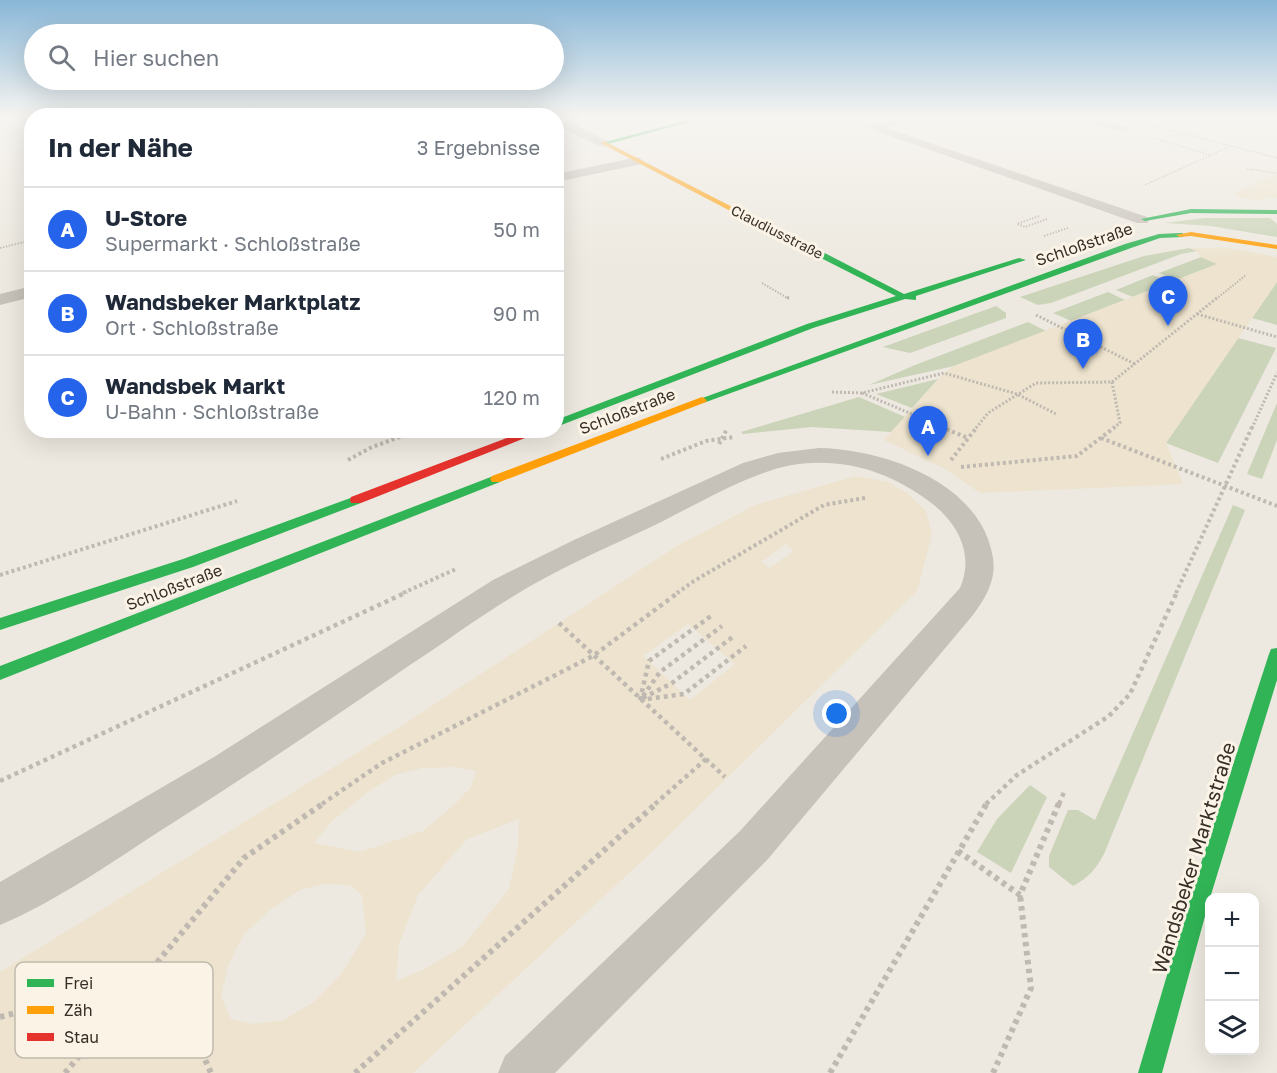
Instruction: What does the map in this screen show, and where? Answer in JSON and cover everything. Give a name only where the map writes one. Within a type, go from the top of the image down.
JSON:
[{"type":"main road","name":"Claudiusstraße","points":[[650,167],[902,296]]},
{"type":"main road","name":"Schloßstraße","points":[[1121,227],[1142,220],[1191,211],[1277,212]]},
{"type":"main road","name":"Schloßstraße","points":[[0,673],[671,411],[967,303],[1160,236],[1208,235],[1277,247]]},
{"type":"main road","name":"Schloßstraße","points":[[564,421],[810,326],[1034,256]]},
{"type":"main road","points":[[902,296],[967,303]]},
{"type":"main road","points":[[887,332],[905,313],[906,302],[902,296]]},
{"type":"main road","name":"Schloßstraße","points":[[0,624],[188,563],[511,438]]},
{"type":"main road","name":"Wandsbeker Marktstraße","points":[[1150,1073],[1201,894],[1277,654]]},
{"type":"lane","points":[[564,176],[609,167]]},
{"type":"lane","points":[[992,167],[1103,204],[1142,220]]},
{"type":"lane","points":[[0,300],[24,293]]},
{"type":"lane","points":[[0,904],[37,885],[227,769],[503,588],[584,547],[752,469],[766,463],[802,456],[842,456],[894,470],[934,491],[960,517],[977,546],[979,573],[975,589],[963,607],[754,845],[522,1073]]},
{"type":"path","points":[[1103,204],[1184,167]]},
{"type":"path","points":[[1247,169],[1277,174]]},
{"type":"path","points":[[0,248],[24,242]]},
{"type":"path","points":[[951,461],[988,413],[1017,394],[1036,383],[1112,382],[1249,273]]},
{"type":"path","points":[[1045,311],[1034,315],[1135,364]]},
{"type":"path","points":[[1197,314],[1277,338]]},
{"type":"path","points":[[831,392],[862,393],[944,373],[1017,394],[1036,403]]},
{"type":"path","points":[[830,1073],[983,807],[1017,775],[1109,716],[1130,694],[1277,373]]},
{"type":"path","points":[[956,468],[1077,456],[1120,423],[1112,382]]},
{"type":"path","points":[[862,393],[968,438]]},
{"type":"path","points":[[1017,394],[1056,414]]},
{"type":"path","points":[[715,450],[730,424]]},
{"type":"path","points":[[343,463],[372,447],[397,438]]},
{"type":"path","points":[[1101,438],[1277,506]]},
{"type":"path","points":[[661,459],[703,442]]},
{"type":"path","points":[[0,575],[246,498]]},
{"type":"path","points":[[158,962],[244,858],[381,763],[593,656],[694,581],[824,505],[870,498]]},
{"type":"path","points":[[0,781],[466,565]]},
{"type":"path","points":[[640,700],[649,661],[711,616]]},
{"type":"path","points":[[559,623],[725,777]]},
{"type":"path","points":[[640,700],[660,672],[722,626]]},
{"type":"path","points":[[640,700],[672,683],[734,636]]},
{"type":"path","points":[[640,700],[684,694],[746,646]]},
{"type":"path","points":[[355,1073],[706,759]]},
{"type":"path","points":[[993,1073],[1031,988],[1020,895],[1065,790]]},
{"type":"path","points":[[958,851],[1020,895]]},
{"type":"path","points":[[0,1017],[15,1013]]},
{"type":"path","points":[[65,1073],[78,1058]]},
{"type":"path","points":[[204,1058],[211,1073]]},
{"type":"green space","points":[[1204,218],[1270,218],[1277,224],[1277,237],[1211,226],[1165,223]]},
{"type":"green space","points":[[1189,248],[1197,251],[1181,254],[1051,303],[1038,305],[1020,297],[1144,256]]},
{"type":"green space","points":[[1201,257],[1218,264],[1176,280],[1159,273]]},
{"type":"green space","points":[[1153,275],[1170,282],[1133,297],[1116,290]]},
{"type":"green space","points":[[1277,282],[1277,325],[1252,318]]},
{"type":"green space","points":[[1108,292],[1125,300],[1071,321],[1053,313]]},
{"type":"green space","points":[[996,306],[1006,313],[1006,318],[910,353],[883,347]]},
{"type":"green space","points":[[1028,322],[1046,331],[954,366],[869,385],[915,365]]},
{"type":"green space","points":[[1238,338],[1276,348],[1218,463],[1166,443]]},
{"type":"green space","points":[[938,379],[912,408],[876,394]]},
{"type":"green space","points":[[859,397],[905,417],[891,432],[812,427],[743,434],[741,432]]},
{"type":"green space","points":[[1277,403],[1277,440],[1262,479],[1247,474]]},
{"type":"green space","points":[[1233,505],[1245,510],[1104,854],[1091,873],[1073,886],[1049,867],[1049,856],[1068,810],[1078,810],[1095,820]]},
{"type":"green space","points":[[1030,785],[1047,797],[1011,873],[977,852],[997,819]]},
{"type":"shaded area","points":[[1277,174],[1277,198],[1263,197],[1267,201],[1235,197],[1236,193]]},
{"type":"shaded area","points":[[1189,248],[1227,248],[1277,257],[1277,282],[1166,443],[1183,484],[980,493],[945,469],[884,440],[944,373],[954,366],[1217,264],[1201,257],[1197,251]]},
{"type":"shaded area","points":[[856,476],[888,482],[906,492],[926,511],[932,535],[917,591],[655,849],[413,1073],[0,1073],[0,972],[15,963],[15,1058],[213,1058],[213,962],[16,962],[401,726],[677,546],[755,505]],"holes":[[[786,544],[794,551],[769,568],[761,562]],[[688,624],[735,664],[690,700],[643,656]],[[456,767],[476,771],[471,787],[423,831],[360,852],[314,843],[332,821],[369,791],[395,775],[422,768]],[[519,819],[518,846],[509,889],[463,946],[425,969],[396,981],[399,944],[418,895],[467,839]],[[325,884],[350,885],[362,895],[366,934],[341,974],[315,1001],[284,1020],[254,1024],[231,1019],[221,997],[228,966],[244,934],[271,909],[302,889]]]},
{"type":"traffic: fast","points":[[1145,219],[1191,211],[1277,212]]},
{"type":"traffic: fast","points":[[702,400],[1128,246],[1159,236],[1180,235]]},
{"type":"traffic: fast","points":[[814,251],[902,296],[913,298]]},
{"type":"traffic: fast","points":[[564,421],[810,326],[1022,260]]},
{"type":"traffic: fast","points":[[0,673],[496,479]]},
{"type":"traffic: fast","points":[[0,624],[188,563],[356,500]]},
{"type":"traffic: fast","points":[[1150,1073],[1201,894],[1277,654]]},
{"type":"traffic: slow","points":[[651,167],[814,251]]},
{"type":"traffic: slow","points":[[1180,235],[1191,234],[1277,247]]},
{"type":"traffic: slow","points":[[496,479],[702,400]]},
{"type":"traffic: jam","points":[[356,500],[519,438]]},
{"type":"place","name":"Wandsbek Markt","points":[[1168,326]]},
{"type":"place","name":"Wandsbeker Marktplatz","points":[[1083,369]]},
{"type":"place","name":"U-Store","points":[[928,456]]}]
